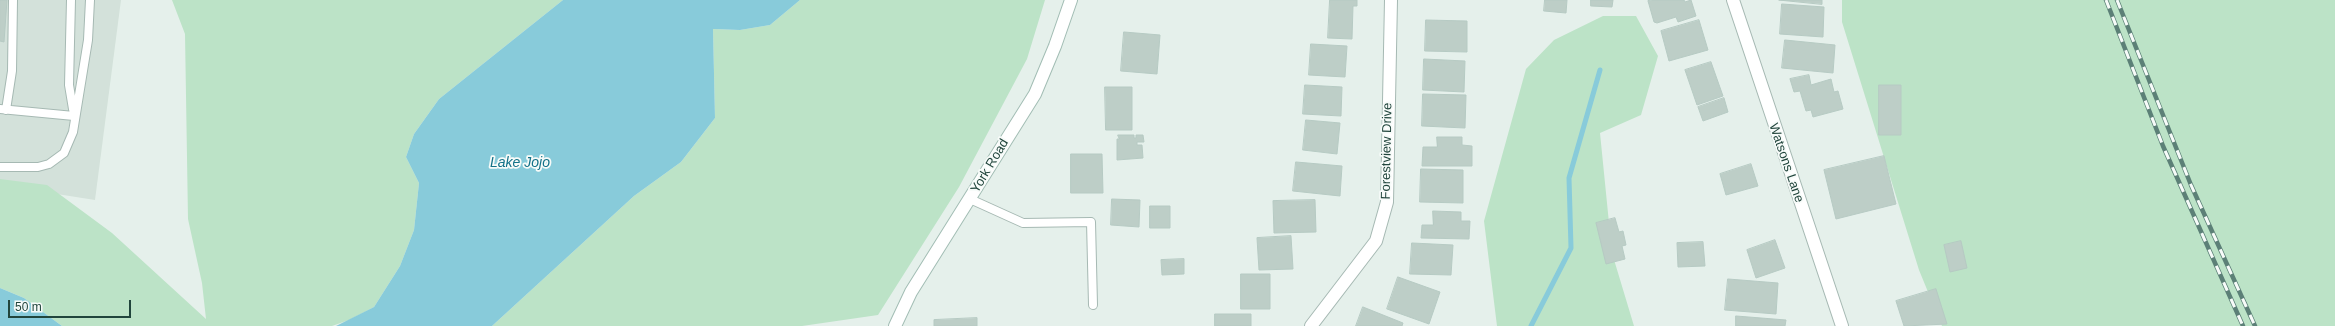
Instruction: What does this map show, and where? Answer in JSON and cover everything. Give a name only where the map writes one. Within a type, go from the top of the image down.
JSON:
[{"type":"street","name":"York Road","points":[[896,326],[911,292],[1035,94],[1055,46],[1071,0]]},
{"type":"street","name":"Forestview Drive","points":[[1312,326],[1376,241],[1387,202],[1391,0]]},
{"type":"street","name":"Watsons Lane","points":[[1733,0],[1842,326]]},
{"type":"lane","points":[[13,0],[12,71],[3,110],[74,116]]},
{"type":"lane","points":[[71,0],[69,86],[74,116]]},
{"type":"lane","points":[[0,167],[38,168],[56,161],[64,153],[73,132],[74,116],[88,40],[90,0]]},
{"type":"lane","points":[[970,199],[1023,223],[1090,222],[1093,304]]},
{"type":"shaded area","points":[[0,0],[121,0],[95,200],[0,185]]},
{"type":"green space","points":[[172,0],[563,0],[439,99],[414,134],[406,157],[419,183],[414,230],[400,266],[374,307],[349,320],[332,326],[62,326],[24,298],[0,288],[0,179],[47,185],[112,233],[206,319],[202,283],[188,219],[185,34]]},
{"type":"green space","points":[[800,0],[1045,0],[1027,59],[959,187],[878,315],[802,326],[492,326],[634,196],[681,162],[715,118],[713,29],[740,30],[770,25]]},
{"type":"green space","points":[[1842,0],[2335,0],[2335,326],[1942,326],[1919,270],[1842,22]]},
{"type":"green space","points":[[1603,16],[1636,16],[1658,56],[1641,115],[1600,133],[1612,253],[1634,326],[1497,326],[1484,221],[1526,69],[1554,40]]},
{"type":"water","name":"Lake Jojo","points":[[563,0],[800,0],[770,25],[740,30],[713,29],[715,118],[681,162],[634,196],[492,326],[336,326],[374,307],[400,266],[414,230],[419,183],[406,157],[414,134],[439,99]]},
{"type":"water","points":[[0,288],[24,298],[62,326],[0,326]]},
{"type":"building","points":[[0,0],[7,0],[4,42],[0,41]]},
{"type":"building","points":[[1330,0],[1357,0],[1357,6],[1353,6],[1352,39],[1328,38]]},
{"type":"building","points":[[1545,0],[1567,0],[1566,13],[1544,11]]},
{"type":"building","points":[[1591,0],[1613,0],[1612,7],[1591,6]]},
{"type":"building","points":[[1684,0],[1685,2],[1691,0],[1696,16],[1678,22],[1676,17],[1657,23],[1654,22],[1648,1]]},
{"type":"building","points":[[1779,0],[1822,0],[1822,4]]},
{"type":"building","points":[[1782,4],[1824,7],[1823,37],[1780,34]]},
{"type":"building","points":[[1426,20],[1467,21],[1467,52],[1425,51]]},
{"type":"building","points":[[1699,20],[1708,50],[1669,61],[1661,31]]},
{"type":"building","points":[[1124,32],[1160,35],[1157,74],[1121,71]]},
{"type":"building","points":[[1785,40],[1835,45],[1833,73],[1782,68]]},
{"type":"building","points":[[1311,44],[1347,46],[1345,77],[1309,75]]},
{"type":"building","points":[[1424,59],[1465,61],[1464,92],[1423,90]]},
{"type":"building","points":[[1711,62],[1723,96],[1697,105],[1685,70]]},
{"type":"building","points":[[1809,75],[1811,85],[1831,79],[1834,92],[1838,91],[1843,109],[1813,117],[1811,110],[1806,111],[1800,91],[1794,92],[1790,79]]},
{"type":"building","points":[[1305,85],[1342,87],[1341,116],[1303,114]]},
{"type":"building","points":[[1879,85],[1901,85],[1901,135],[1879,135]]},
{"type":"building","points":[[1105,87],[1132,87],[1132,130],[1106,130]]},
{"type":"building","points":[[1423,94],[1466,95],[1465,128],[1422,126]]},
{"type":"building","points":[[1724,98],[1728,112],[1703,121],[1698,107]]},
{"type":"building","points":[[1306,120],[1340,123],[1337,154],[1303,150]]},
{"type":"building","points":[[1118,135],[1134,135],[1134,138],[1136,138],[1136,135],[1143,135],[1144,142],[1137,142],[1137,145],[1142,145],[1143,158],[1117,160]]},
{"type":"building","points":[[1437,137],[1462,137],[1462,145],[1472,146],[1472,166],[1422,166],[1423,147],[1437,147]]},
{"type":"building","points":[[1071,154],[1102,154],[1103,193],[1071,193]]},
{"type":"building","points":[[1884,156],[1896,204],[1836,219],[1824,170]]},
{"type":"building","points":[[1296,162],[1342,166],[1340,196],[1293,191]]},
{"type":"building","points":[[1751,164],[1758,186],[1726,195],[1720,174]]},
{"type":"building","points":[[1421,169],[1463,170],[1463,203],[1420,202]]},
{"type":"building","points":[[1112,199],[1140,200],[1139,227],[1111,225]]},
{"type":"building","points":[[1315,200],[1316,232],[1274,233],[1273,201]]},
{"type":"building","points":[[1150,206],[1170,206],[1170,228],[1150,228]]},
{"type":"building","points":[[1433,211],[1461,212],[1461,221],[1470,221],[1469,239],[1421,238],[1422,225],[1433,225]]},
{"type":"building","points":[[1615,218],[1619,232],[1623,231],[1626,245],[1622,246],[1625,259],[1606,264],[1596,223]]},
{"type":"building","points":[[1291,236],[1293,269],[1259,270],[1257,238]]},
{"type":"building","points":[[1775,240],[1785,268],[1756,278],[1747,250]]},
{"type":"building","points":[[1961,241],[1967,268],[1950,272],[1944,245]]},
{"type":"building","points":[[1703,242],[1705,266],[1678,267],[1677,243]]},
{"type":"building","points":[[1412,243],[1453,245],[1451,275],[1410,274]]},
{"type":"building","points":[[1184,259],[1184,274],[1162,275],[1161,260]]},
{"type":"building","points":[[1241,274],[1270,274],[1270,309],[1241,309]]},
{"type":"building","points":[[1398,277],[1440,292],[1429,324],[1387,309]]},
{"type":"building","points":[[1728,279],[1778,283],[1776,314],[1725,310]]},
{"type":"building","points":[[1936,289],[1947,324],[1904,326],[1896,301]]},
{"type":"building","points":[[1363,307],[1403,323],[1402,326],[1356,326]]},
{"type":"building","points":[[1215,314],[1251,314],[1251,326],[1215,326]]},
{"type":"building","points":[[1736,316],[1786,320],[1785,326],[1736,326]]},
{"type":"building","points":[[977,318],[977,326],[934,326],[934,320]]},
{"type":"waterway","points":[[1531,326],[1571,248],[1569,178],[1600,70]]},
{"type":"railway","points":[[2106,0],[2163,146],[2243,326]]},
{"type":"railway","points":[[2117,0],[2191,185],[2255,326]]}]
